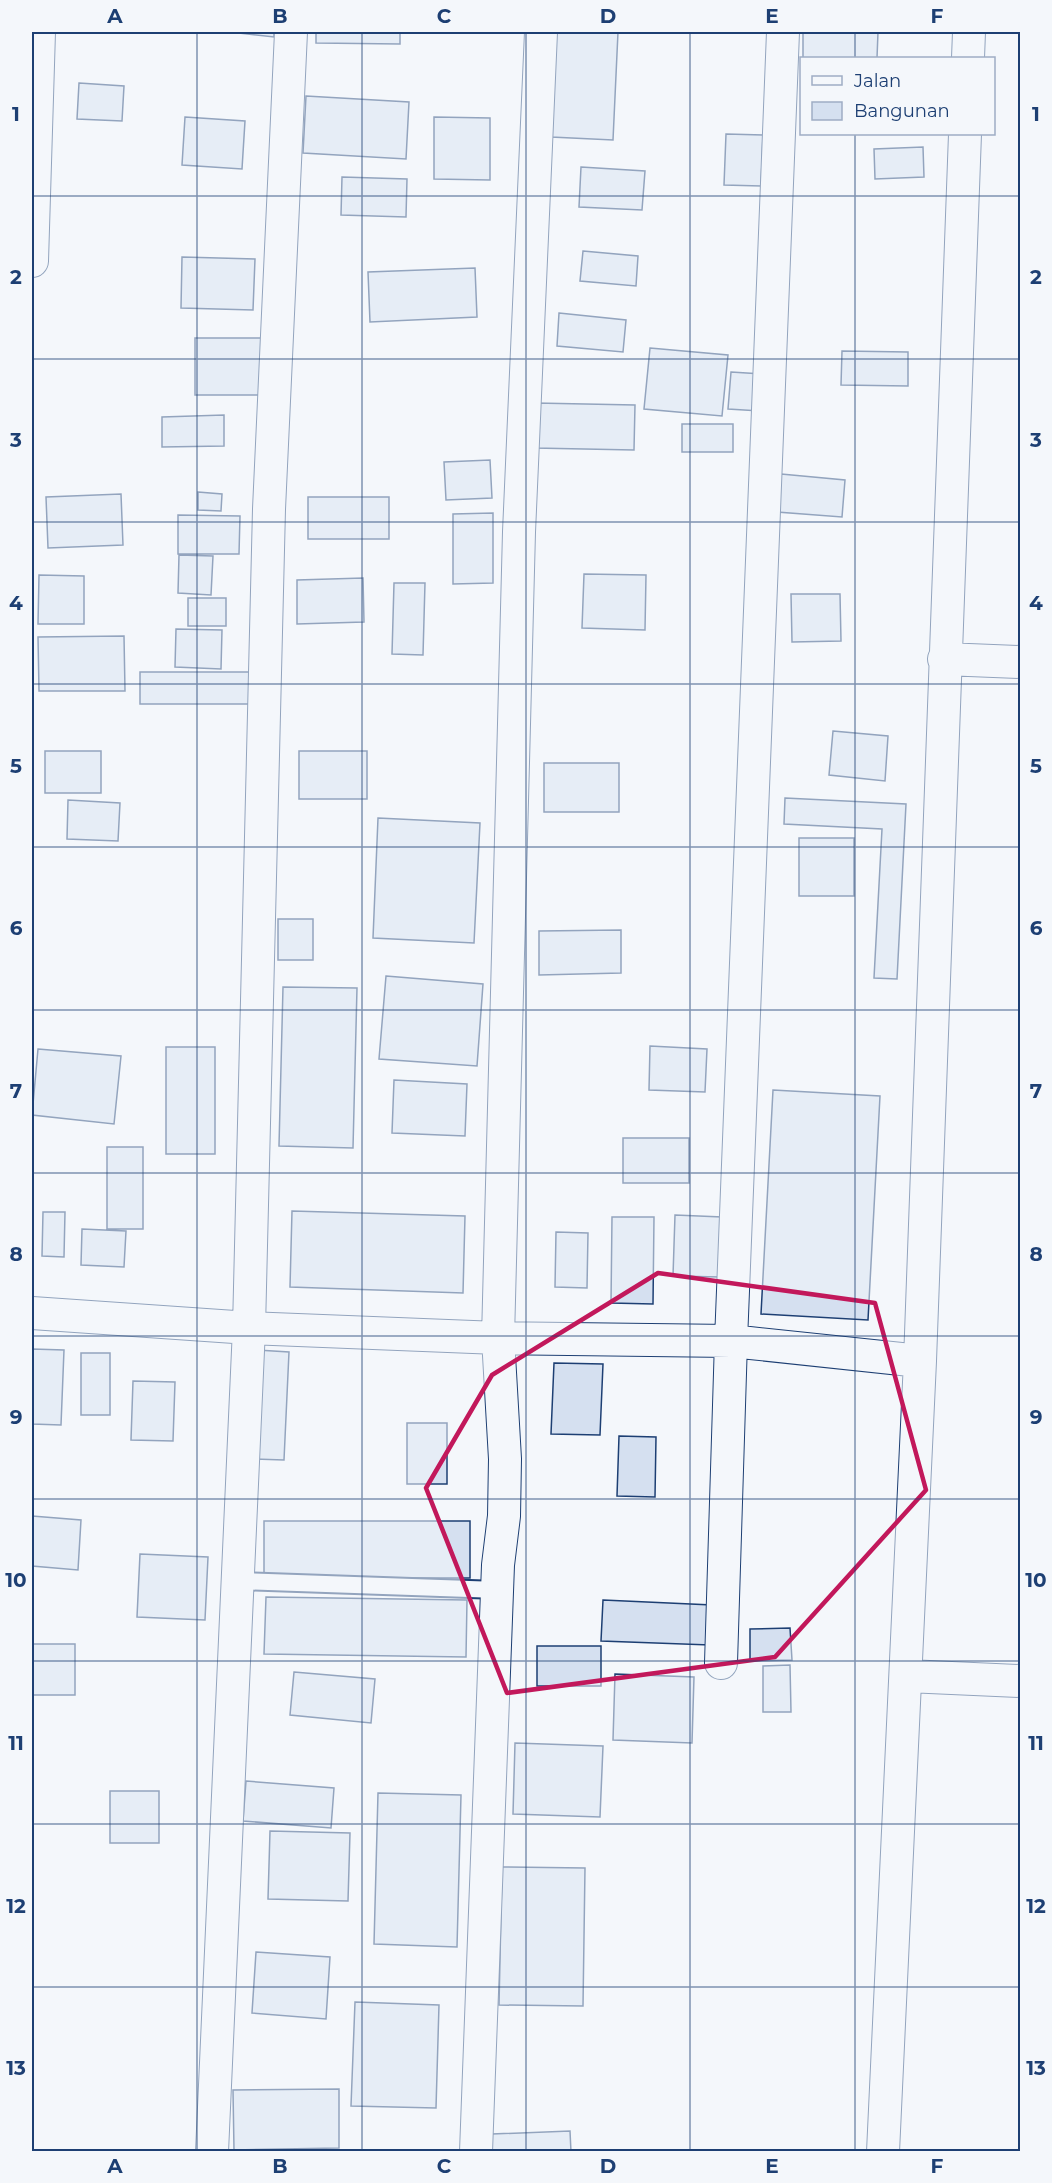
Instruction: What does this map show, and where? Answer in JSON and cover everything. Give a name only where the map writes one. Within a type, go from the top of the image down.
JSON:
[{"type":"street","points":[[32,261],[39,32]]},
{"type":"street","points":[[212,2151],[249,1328],[269,509],[291,32]]},
{"type":"street","points":[[476,2151],[498,1565],[504,1516],[505,1459],[498,1338],[519,532],[541,32]]},
{"type":"street","points":[[721,1663],[731,1341],[783,32]]},
{"type":"street","points":[[968,57],[969,32]]},
{"type":"street","points":[[883,2151],[920,1361],[965,135]]},
{"type":"street","points":[[944,658],[1020,662]]},
{"type":"street","points":[[32,1313],[249,1328],[498,1338],[731,1341],[920,1361]]},
{"type":"street","points":[[907,1676],[1020,1681]]},
{"type":"lane","points":[[238,1581],[498,1590]]},
{"type":"highlighted area","points":[[658,1273],[875,1303],[926,1490],[775,1657],[507,1693],[426,1488],[492,1375]]},
{"type":"building","points":[[230,32],[274,32],[274,37]]},
{"type":"building","points":[[316,32],[400,32],[400,44],[316,43]]},
{"type":"building","points":[[555,32],[618,32],[613,140],[551,137]]},
{"type":"building","points":[[803,32],[878,32],[877,57],[803,57]]},
{"type":"building","points":[[79,83],[124,86],[122,121],[77,119]]},
{"type":"building","points":[[306,96],[409,102],[406,159],[303,153]]},
{"type":"building","points":[[185,117],[245,121],[242,169],[182,165]]},
{"type":"building","points":[[434,117],[490,118],[490,180],[434,179]]},
{"type":"building","points":[[726,134],[763,135],[761,186],[724,185]]},
{"type":"building","points":[[923,147],[924,177],[875,179],[874,149]]},
{"type":"building","points":[[581,167],[645,171],[642,210],[579,207]]},
{"type":"building","points":[[342,177],[407,179],[406,217],[341,215]]},
{"type":"building","points":[[583,251],[638,256],[636,286],[580,281]]},
{"type":"building","points":[[182,257],[255,259],[253,310],[181,308]]},
{"type":"building","points":[[475,268],[477,317],[370,322],[368,272]]},
{"type":"building","points":[[559,313],[626,320],[623,352],[557,346]]},
{"type":"building","points":[[195,338],[261,338],[261,395],[195,395]]},
{"type":"building","points":[[650,348],[728,355],[722,416],[644,409]]},
{"type":"building","points":[[842,351],[908,352],[908,386],[841,385]]},
{"type":"building","points":[[731,372],[762,374],[760,411],[728,409]]},
{"type":"building","points":[[535,403],[635,405],[634,450],[534,448]]},
{"type":"building","points":[[224,415],[224,446],[162,447],[162,417]]},
{"type":"building","points":[[682,424],[733,424],[733,452],[682,452]]},
{"type":"building","points":[[490,460],[492,498],[446,500],[444,462]]},
{"type":"building","points":[[781,474],[845,480],[842,517],[777,512]]},
{"type":"building","points":[[198,492],[222,494],[221,511],[198,510]]},
{"type":"building","points":[[121,494],[123,545],[48,548],[46,497]]},
{"type":"building","points":[[308,497],[389,497],[389,539],[308,539]]},
{"type":"building","points":[[493,513],[493,583],[453,584],[453,514]]},
{"type":"building","points":[[178,515],[240,516],[239,554],[178,554]]},
{"type":"building","points":[[179,555],[213,556],[211,595],[178,593]]},
{"type":"building","points":[[584,574],[646,575],[645,630],[582,628]]},
{"type":"building","points":[[39,575],[84,576],[84,624],[38,624]]},
{"type":"building","points":[[363,578],[364,622],[297,624],[297,580]]},
{"type":"building","points":[[394,583],[425,583],[423,655],[392,654]]},
{"type":"building","points":[[791,594],[840,594],[841,641],[792,642]]},
{"type":"building","points":[[188,598],[226,598],[226,626],[188,626]]},
{"type":"building","points":[[176,629],[222,630],[221,669],[175,667]]},
{"type":"building","points":[[124,636],[125,691],[39,691],[38,637]]},
{"type":"building","points":[[140,672],[251,672],[251,704],[140,704]]},
{"type":"building","points":[[833,731],[888,736],[885,781],[829,775]]},
{"type":"building","points":[[45,751],[101,751],[101,793],[45,793]]},
{"type":"building","points":[[299,751],[367,751],[367,799],[299,799]]},
{"type":"building","points":[[544,763],[619,763],[619,812],[544,812]]},
{"type":"building","points":[[785,798],[906,804],[897,979],[874,978],[882,829],[784,824]]},
{"type":"building","points":[[68,800],[120,803],[118,841],[67,839]]},
{"type":"building","points":[[378,818],[480,823],[474,943],[373,938]]},
{"type":"building","points":[[799,838],[854,838],[854,896],[799,896]]},
{"type":"building","points":[[278,919],[313,919],[313,960],[278,960]]},
{"type":"building","points":[[621,930],[621,973],[539,975],[539,931]]},
{"type":"building","points":[[386,976],[483,984],[477,1066],[379,1059]]},
{"type":"building","points":[[283,987],[357,988],[353,1148],[279,1146]]},
{"type":"building","points":[[650,1046],[707,1049],[705,1092],[649,1090]]},
{"type":"building","points":[[166,1047],[215,1047],[215,1154],[166,1154]]},
{"type":"building","points":[[38,1049],[121,1056],[114,1124],[32,1115]]},
{"type":"building","points":[[394,1080],[467,1084],[465,1136],[392,1133]]},
{"type":"building","points":[[773,1090],[880,1096],[868,1320],[761,1314]]},
{"type":"building","points":[[623,1138],[689,1138],[689,1183],[623,1183]]},
{"type":"building","points":[[107,1147],[143,1147],[143,1229],[107,1229]]},
{"type":"building","points":[[292,1211],[465,1216],[463,1293],[290,1287]]},
{"type":"building","points":[[43,1212],[65,1212],[64,1257],[42,1256]]},
{"type":"building","points":[[675,1215],[722,1217],[720,1277],[673,1276]]},
{"type":"building","points":[[612,1217],[654,1217],[653,1304],[611,1303]]},
{"type":"building","points":[[82,1229],[126,1231],[124,1267],[81,1265]]},
{"type":"building","points":[[556,1232],[588,1233],[587,1288],[555,1287]]},
{"type":"building","points":[[32,1349],[64,1350],[61,1425],[32,1424]]},
{"type":"building","points":[[257,1350],[289,1352],[284,1460],[252,1459]]},
{"type":"building","points":[[81,1353],[110,1353],[110,1415],[81,1415]]},
{"type":"building","points":[[554,1363],[603,1364],[600,1435],[551,1434]]},
{"type":"building","points":[[133,1381],[175,1382],[173,1441],[131,1440]]},
{"type":"building","points":[[407,1423],[447,1423],[447,1484],[407,1484]]},
{"type":"building","points":[[619,1436],[656,1437],[655,1497],[617,1496]]},
{"type":"building","points":[[32,1516],[81,1520],[78,1570],[32,1566]]},
{"type":"building","points":[[264,1521],[470,1521],[470,1578],[264,1578]]},
{"type":"building","points":[[140,1554],[208,1557],[205,1620],[137,1617]]},
{"type":"building","points":[[266,1597],[467,1600],[466,1657],[264,1654]]},
{"type":"building","points":[[603,1600],[712,1605],[710,1645],[601,1641]]},
{"type":"building","points":[[790,1628],[792,1660],[750,1661],[750,1629]]},
{"type":"building","points":[[32,1644],[75,1644],[75,1695],[32,1695]]},
{"type":"building","points":[[537,1646],[601,1646],[601,1686],[537,1686]]},
{"type":"building","points":[[790,1665],[791,1712],[763,1712],[763,1666]]},
{"type":"building","points":[[294,1672],[375,1679],[371,1723],[290,1715]]},
{"type":"building","points":[[615,1674],[694,1677],[692,1743],[613,1740]]},
{"type":"building","points":[[515,1743],[603,1746],[600,1817],[513,1814]]},
{"type":"building","points":[[246,1781],[334,1788],[331,1828],[243,1821]]},
{"type":"building","points":[[110,1791],[159,1791],[159,1843],[110,1843]]},
{"type":"building","points":[[378,1793],[461,1795],[457,1947],[374,1944]]},
{"type":"building","points":[[270,1831],[350,1833],[348,1901],[268,1899]]},
{"type":"building","points":[[502,1867],[585,1868],[583,2006],[499,2005]]},
{"type":"building","points":[[256,1952],[330,1957],[326,2019],[252,2013]]},
{"type":"building","points":[[355,2002],[439,2005],[436,2108],[351,2106]]},
{"type":"building","points":[[339,2089],[339,2148],[234,2150],[233,2090]]},
{"type":"building","points":[[570,2131],[571,2152],[492,2152],[492,2134]]}]
